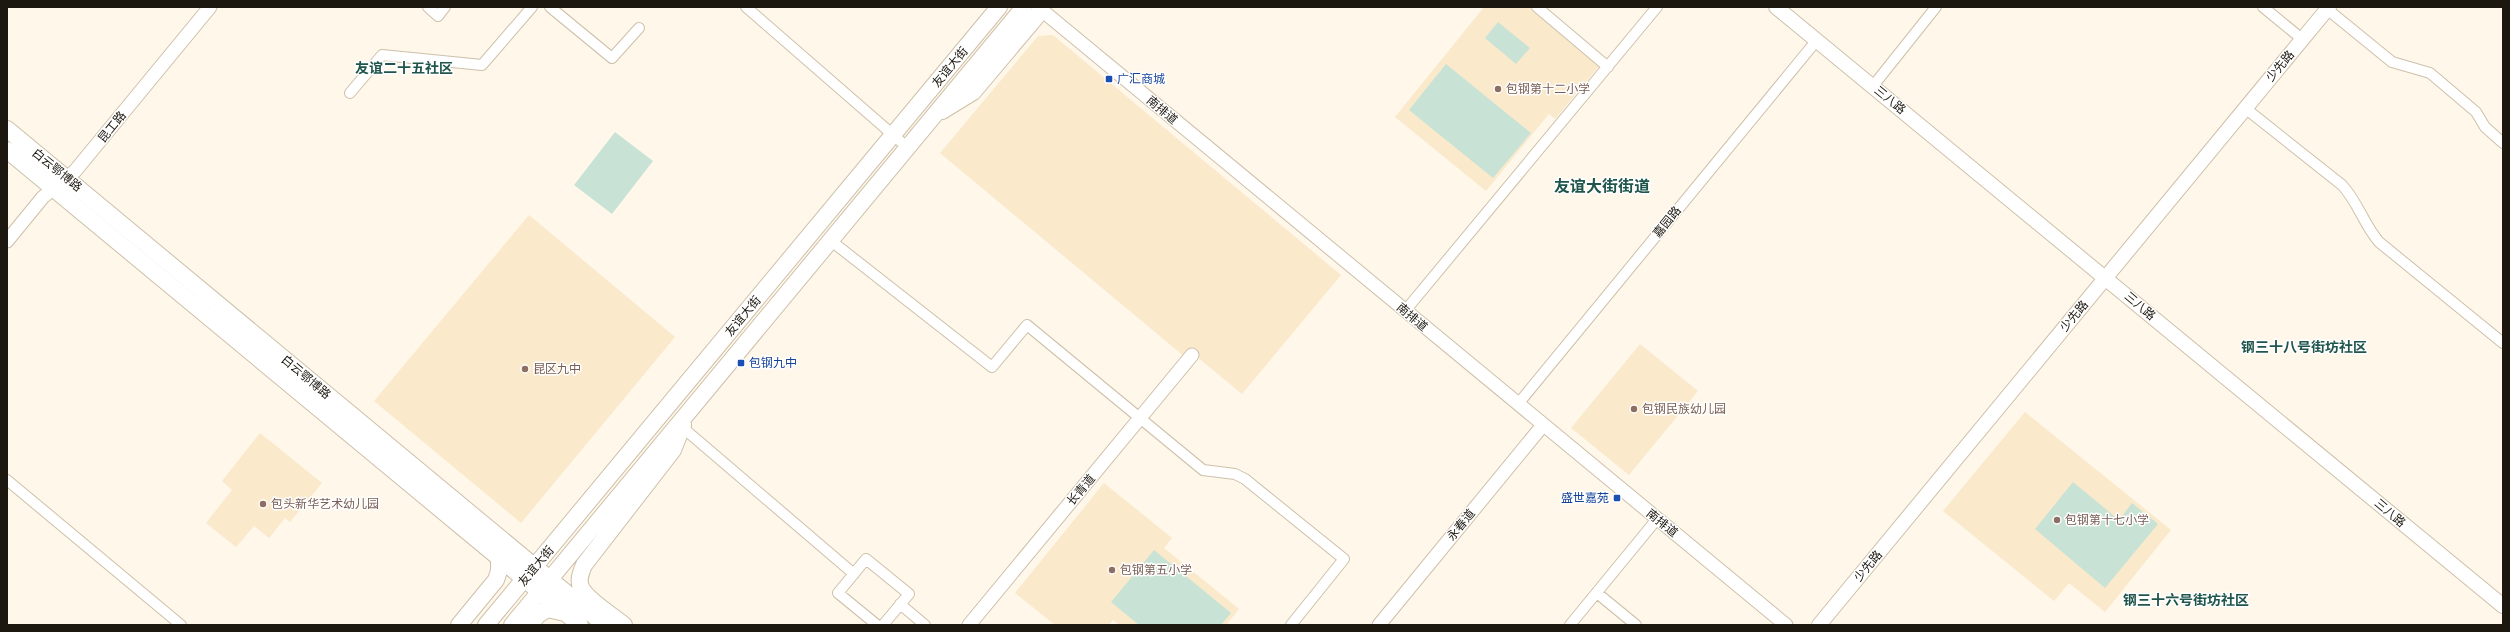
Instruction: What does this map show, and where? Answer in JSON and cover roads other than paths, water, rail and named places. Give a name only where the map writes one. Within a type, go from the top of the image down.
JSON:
[{"type":"main road","name":"友谊大街","points":[[486,625],[999,7]]},
{"type":"main road","name":"友谊大街","points":[[512,625],[685,420],[930,118],[1024,7]]},
{"type":"main road","name":"三八路","points":[[1776,7],[2503,606]]},
{"type":"main road","points":[[930,118],[973,92],[1040,8]]},
{"type":"main road","name":"少先路","points":[[1819,625],[2328,8]]},
{"type":"main road","name":"白云鄂博路","points":[[7,129],[67,178],[545,586],[604,625]]},
{"type":"main road","name":"白云鄂博路","points":[[7,150],[499,558],[530,573]]},
{"type":"main road","points":[[624,625],[584,592],[580,584],[580,575],[584,565],[673,450],[685,420]]},
{"type":"main road","points":[[459,625],[496,580],[499,571],[499,558]]},
{"type":"main road","name":"白云鄂博路","points":[[545,586],[566,613],[580,625]]},
{"type":"main road","points":[[530,625],[538,615],[547,609],[566,613]]},
{"type":"street","name":"昆工路","points":[[7,241],[43,197],[75,171],[210,7]]},
{"type":"street","points":[[428,7],[438,16],[445,7]]},
{"type":"street","points":[[350,93],[382,55],[482,65],[532,7]]},
{"type":"street","points":[[550,7],[612,58],[639,28]]},
{"type":"street","points":[[746,7],[907,147]]},
{"type":"street","points":[[1537,7],[1608,67]]},
{"type":"street","points":[[1405,311],[1657,7]]},
{"type":"street","points":[[1873,86],[1936,7]]},
{"type":"street","points":[[2263,7],[2302,39]]},
{"type":"street","name":"南排道","points":[[1040,8],[1786,625]]},
{"type":"street","points":[[2328,8],[2392,62],[2430,73],[2476,112],[2485,127],[2503,143]]},
{"type":"street","name":"嘉园路","points":[[1518,404],[1817,40]]},
{"type":"street","points":[[2245,108],[2342,185],[2352,198],[2370,232],[2383,246],[2503,343]]},
{"type":"street","points":[[830,240],[992,367],[1027,325],[1203,470],[1235,474],[1245,479],[1344,559],[1291,625]]},
{"type":"street","name":"长青道","points":[[969,625],[1192,355]]},
{"type":"street","points":[[685,420],[854,574]]},
{"type":"street","name":"永春道","points":[[1379,625],[1543,425]]},
{"type":"street","points":[[7,480],[181,625]]},
{"type":"street","points":[[1570,625],[1657,519]]},
{"type":"street","points":[[877,625],[838,593],[866,559],[909,594],[883,625]]},
{"type":"street","points":[[1597,593],[1636,625]]},
{"type":"street","points":[[900,604],[925,625]]},
{"type":"place","name":"广汇商城","points":[[1109,79]]},
{"type":"place","name":"包钢第十二小学","points":[[1498,89]]},
{"type":"place","name":"包钢九中","points":[[741,363]]},
{"type":"place","name":"昆区九中","points":[[525,369]]},
{"type":"place","name":"包钢民族幼儿园","points":[[1634,409]]},
{"type":"place","name":"盛世嘉苑","points":[[1617,498]]},
{"type":"place","name":"包头新华艺术幼儿园","points":[[263,504]]},
{"type":"place","name":"包钢第十七小学","points":[[2057,520]]},
{"type":"place","name":"包钢第五小学","points":[[1112,570]]},
{"type":"district","name":"友谊二十五社区","points":[[404,69]]},
{"type":"district","name":"友谊大街街道","points":[[1602,187]]},
{"type":"district","name":"钢三十八号街坊社区","points":[[2304,348]]},
{"type":"district","name":"钢三十六号街坊社区","points":[[2186,601]]}]
